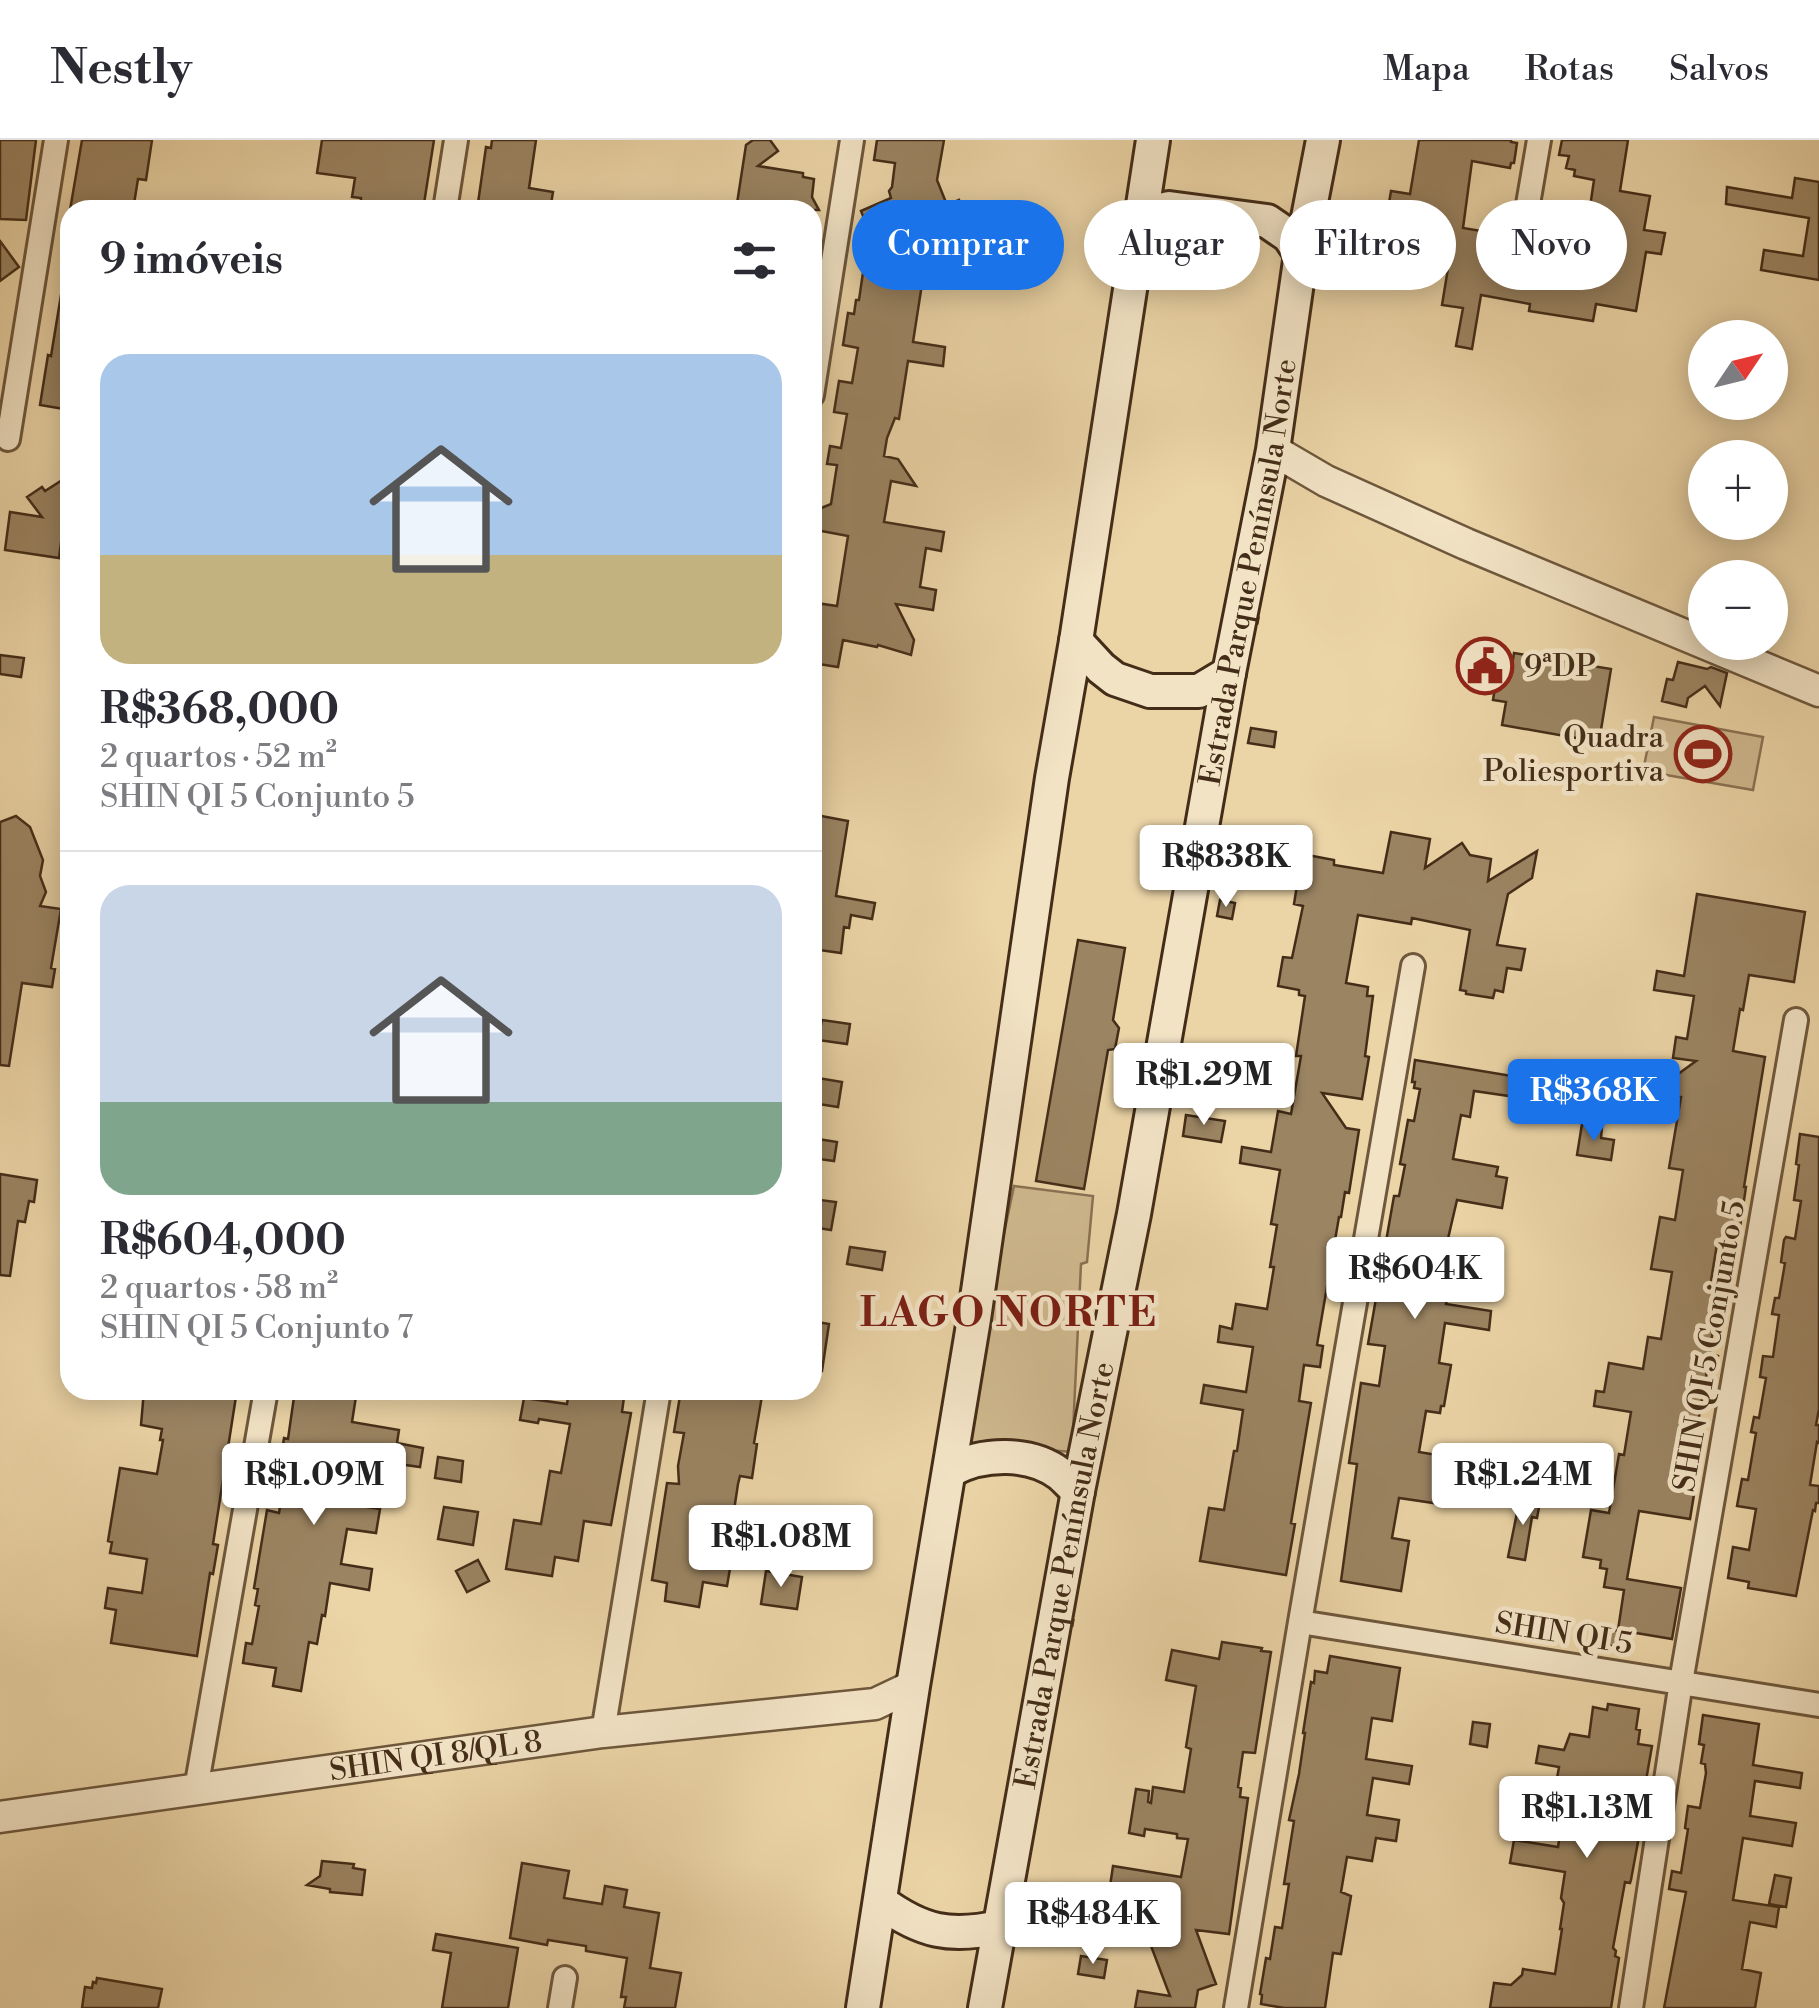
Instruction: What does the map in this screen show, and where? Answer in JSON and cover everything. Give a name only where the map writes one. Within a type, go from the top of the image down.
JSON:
[{"type":"main road","points":[[1144,200],[1154,140]]},
{"type":"main road","name":"Estrada Parque Península Norte","points":[[1312,200],[1324,140]]},
{"type":"main road","points":[[863,2008],[974,1319],[1052,778],[1130,290]]},
{"type":"main road","name":"Estrada Parque Península Norte","points":[[985,2008],[1270,465],[1296,290]]},
{"type":"main road","points":[[1076,641],[1115,679],[1150,691],[1200,691],[1229,673]]},
{"type":"main road","points":[[950,1470],[979,1458],[1024,1459],[1060,1473],[1078,1492]]},
{"type":"main road","points":[[881,1902],[922,1927],[948,1933],[1000,1927]]},
{"type":"street","points":[[8,439],[56,140]]},
{"type":"street","points":[[447,200],[456,140]]},
{"type":"street","points":[[822,332],[852,140]]},
{"type":"street","points":[[1529,200],[1539,140]]},
{"type":"street","points":[[1270,465],[1293,478],[1326,481],[1466,544],[1819,691]]},
{"type":"street","points":[[1236,2008],[1413,966]]},
{"type":"street","name":"SHIN QI 5 Conjunto 5","points":[[1631,2008],[1682,1682],[1796,1020]]},
{"type":"street","points":[[196,1789],[264,1400]]},
{"type":"street","points":[[603,1732],[657,1400]]},
{"type":"street","name":"SHIN QI 5","points":[[1300,1622],[1819,1705]]},
{"type":"street","name":"SHIN QI 8/QL 8","points":[[0,1817],[603,1732],[875,1704],[913,1686]]},
{"type":"street","points":[[875,1704],[906,1733]]},
{"type":"street","points":[[560,2008],[565,1978]]},
{"type":"shaded area","name":"Quadra Poliesportiva","points":[[1654,717],[1763,737],[1753,790],[1643,771]]},
{"type":"shaded area","points":[[1014,1186],[1093,1196],[1087,1262],[1081,1264],[1072,1452],[960,1443]]},
{"type":"building","points":[[0,140],[36,140],[26,220],[0,219]]},
{"type":"building","points":[[82,140],[152,140],[146,180],[138,179],[135,200],[72,200]]},
{"type":"building","points":[[322,140],[434,140],[425,200],[361,200],[352,197],[355,178],[317,173]]},
{"type":"building","points":[[492,140],[536,140],[529,188],[553,192],[552,200],[478,200],[486,147],[491,148]]},
{"type":"building","points":[[753,140],[770,140],[778,151],[758,166],[803,173],[803,177],[814,179],[814,200],[738,200],[746,145]]},
{"type":"building","points":[[877,140],[944,140],[937,180],[945,200],[886,200],[891,198],[895,163],[874,160]]},
{"type":"building","points":[[1419,140],[1511,140],[1517,143],[1510,168],[1472,161],[1463,228],[1476,230],[1476,290],[1627,290],[1627,200],[1591,200],[1594,180],[1574,176],[1575,170],[1566,168],[1569,156],[1559,155],[1562,140],[1628,140],[1620,191],[1650,196],[1644,230],[1665,233],[1661,254],[1646,252],[1636,311],[1596,304],[1593,321],[1529,311],[1530,304],[1481,295],[1472,349],[1456,346],[1463,308],[1442,305],[1444,290],[1456,290],[1456,200],[1390,200],[1391,191],[1410,194]]},
{"type":"building","points":[[1795,178],[1819,182],[1819,280],[1761,270],[1764,250],[1803,256],[1809,218],[1726,204],[1727,187],[1792,198]]},
{"type":"building","points":[[0,241],[19,267],[0,281]]},
{"type":"building","points":[[860,290],[921,290],[913,342],[945,347],[943,366],[908,361],[899,419],[895,418],[884,456],[898,459],[916,486],[891,481],[884,522],[944,532],[941,551],[926,548],[920,587],[936,590],[933,610],[896,604],[914,640],[911,655],[843,640],[838,667],[822,665],[822,604],[837,606],[848,536],[822,531],[822,508],[831,504],[837,465],[827,464],[830,446],[841,448],[847,414],[834,412],[839,381],[852,383],[858,348],[843,345],[848,313],[854,314]]},
{"type":"building","points":[[60,301],[60,408],[40,405],[48,355],[51,356]]},
{"type":"building","points":[[60,481],[59,558],[5,550],[10,512],[42,517],[27,497],[42,487],[45,491]]},
{"type":"building","points":[[1514,653],[1611,669],[1599,742],[1502,725],[1506,702],[1493,700],[1497,675],[1510,677]]},
{"type":"building","points":[[0,655],[24,658],[21,677],[0,674]]},
{"type":"building","points":[[1678,662],[1727,673],[1720,706],[1705,686],[1688,698],[1686,707],[1662,701],[1667,679],[1673,680]]},
{"type":"building","points":[[1251,728],[1276,732],[1274,747],[1248,743]]},
{"type":"building","points":[[16,816],[30,827],[43,860],[40,876],[46,892],[40,906],[60,909],[52,987],[22,983],[9,1066],[0,1065],[0,822]]},
{"type":"building","points":[[822,816],[848,821],[836,896],[875,903],[872,919],[851,915],[849,928],[844,927],[841,953],[822,950]]},
{"type":"building","points":[[1391,832],[1430,839],[1425,868],[1462,843],[1470,855],[1491,859],[1488,881],[1537,851],[1532,878],[1508,894],[1497,945],[1525,949],[1521,970],[1507,968],[1503,992],[1495,990],[1493,998],[1466,994],[1460,990],[1470,930],[1412,918],[1411,924],[1358,915],[1346,983],[1368,987],[1367,996],[1373,996],[1365,1056],[1369,1057],[1362,1099],[1322,1093],[1346,1128],[1359,1130],[1317,1345],[1323,1346],[1320,1367],[1304,1365],[1299,1401],[1311,1403],[1286,1575],[1200,1561],[1209,1508],[1224,1510],[1243,1410],[1201,1403],[1204,1385],[1246,1392],[1253,1347],[1218,1342],[1220,1326],[1232,1329],[1236,1304],[1267,1309],[1274,1267],[1270,1267],[1277,1225],[1271,1224],[1280,1170],[1240,1163],[1242,1147],[1271,1152],[1278,1111],[1291,1114],[1301,1056],[1296,1056],[1305,996],[1299,995],[1299,990],[1278,986],[1283,957],[1292,958],[1303,906],[1294,904],[1302,854],[1334,860],[1334,865],[1383,873]]},
{"type":"building","points":[[1697,894],[1805,912],[1794,982],[1749,975],[1743,1010],[1740,1009],[1733,1051],[1765,1057],[1737,1247],[1717,1244],[1710,1287],[1720,1289],[1710,1348],[1710,1354],[1718,1356],[1715,1372],[1707,1371],[1698,1422],[1691,1466],[1698,1470],[1690,1519],[1639,1511],[1627,1579],[1681,1588],[1672,1639],[1618,1630],[1624,1590],[1604,1587],[1607,1569],[1600,1568],[1601,1560],[1583,1557],[1591,1510],[1609,1513],[1631,1412],[1594,1406],[1596,1391],[1604,1392],[1609,1363],[1643,1369],[1648,1337],[1661,1339],[1672,1272],[1651,1269],[1660,1217],[1675,1220],[1683,1170],[1669,1168],[1681,1097],[1652,1093],[1696,1061],[1673,1058],[1676,1037],[1687,1039],[1694,996],[1654,990],[1657,971],[1684,976]]},
{"type":"building","points":[[1220,900],[1235,903],[1232,919],[1217,916]]},
{"type":"building","points":[[1078,940],[1125,948],[1113,1020],[1119,1028],[1115,1049],[1108,1050],[1084,1189],[1036,1181]]},
{"type":"building","points":[[822,1020],[850,1024],[847,1044],[822,1041]]},
{"type":"building","points":[[1415,1060],[1512,1076],[1509,1096],[1474,1091],[1470,1117],[1461,1115],[1453,1159],[1498,1167],[1496,1176],[1507,1178],[1502,1208],[1457,1200],[1447,1243],[1456,1244],[1446,1304],[1491,1311],[1489,1330],[1445,1323],[1439,1363],[1451,1365],[1444,1406],[1440,1413],[1426,1411],[1419,1452],[1449,1457],[1445,1486],[1450,1487],[1447,1505],[1399,1498],[1392,1538],[1409,1541],[1401,1591],[1341,1581],[1357,1464],[1349,1463],[1361,1383],[1379,1386],[1385,1346],[1368,1344],[1394,1196],[1399,1196],[1405,1165],[1400,1164],[1408,1120],[1414,1121],[1420,1089],[1414,1088],[1412,1082]]},
{"type":"building","points":[[1550,1075],[1586,1082],[1583,1102],[1546,1096]]},
{"type":"building","points":[[822,1079],[842,1082],[838,1107],[822,1105]]},
{"type":"building","points":[[1186,1115],[1225,1121],[1221,1142],[1183,1136]]},
{"type":"building","points":[[1582,1124],[1602,1128],[1601,1138],[1614,1140],[1611,1160],[1577,1155]]},
{"type":"building","points":[[1800,1134],[1819,1137],[1819,1443],[1810,1485],[1819,1486],[1819,1503],[1813,1510],[1796,1596],[1748,1588],[1749,1582],[1728,1578],[1733,1547],[1749,1550],[1756,1509],[1737,1506],[1742,1479],[1748,1480],[1756,1433],[1751,1432],[1754,1417],[1759,1418],[1766,1378],[1760,1377],[1763,1356],[1773,1357],[1779,1315],[1772,1314],[1785,1263],[1781,1262],[1784,1240],[1795,1239],[1801,1201],[1794,1200]]},
{"type":"building","points":[[822,1140],[837,1142],[834,1161],[822,1159]]},
{"type":"building","points":[[0,1174],[37,1180],[34,1202],[29,1201],[25,1222],[18,1221],[10,1276],[0,1275]]},
{"type":"building","points":[[822,1200],[836,1202],[831,1230],[822,1229]]},
{"type":"building","points":[[850,1247],[885,1252],[882,1270],[847,1264]]},
{"type":"building","points":[[822,1323],[829,1324],[822,1371]]},
{"type":"building","points":[[143,1400],[235,1400],[213,1544],[218,1545],[197,1656],[111,1643],[116,1610],[105,1608],[108,1588],[142,1593],[147,1559],[110,1553],[112,1542],[108,1541],[120,1468],[157,1474],[162,1429],[141,1425]]},
{"type":"building","points":[[294,1400],[355,1400],[352,1422],[399,1430],[397,1443],[423,1448],[420,1467],[341,1459],[334,1502],[380,1509],[376,1533],[347,1529],[341,1564],[372,1569],[369,1590],[330,1583],[317,1644],[309,1642],[301,1691],[273,1686],[276,1668],[243,1663],[246,1643],[252,1644],[259,1606],[255,1605],[258,1589],[254,1588],[267,1510],[279,1513],[287,1464],[280,1463],[284,1438],[288,1439]]},
{"type":"building","points":[[524,1400],[567,1404],[568,1400],[624,1400],[622,1412],[631,1413],[611,1525],[584,1521],[578,1561],[555,1557],[552,1576],[506,1569],[514,1520],[541,1524],[550,1471],[561,1473],[570,1424],[520,1420]]},
{"type":"building","points":[[679,1400],[761,1400],[752,1478],[740,1476],[738,1484],[727,1586],[703,1582],[699,1607],[665,1601],[667,1583],[652,1580],[667,1483],[679,1484],[684,1433],[674,1432]]},
{"type":"building","points":[[438,1457],[463,1461],[461,1482],[435,1478]]},
{"type":"building","points":[[1520,1498],[1540,1502],[1537,1518],[1532,1517],[1525,1560],[1508,1557]]},
{"type":"building","points":[[444,1507],[478,1512],[473,1545],[438,1539]]},
{"type":"building","points":[[478,1560],[489,1581],[467,1592],[456,1571]]},
{"type":"building","points":[[766,1571],[802,1577],[797,1609],[761,1604]]},
{"type":"building","points":[[1607,1629],[1625,1632],[1623,1648],[1604,1645]]},
{"type":"building","points":[[1222,1642],[1271,1652],[1255,1753],[1243,1752],[1238,1787],[1240,1797],[1248,1798],[1229,1934],[1196,1930],[1216,1984],[1198,1990],[1195,2008],[1135,2008],[1138,1991],[1170,1996],[1151,1946],[1166,1940],[1172,1892],[1137,1887],[1131,1922],[1091,1915],[1094,1891],[1109,1893],[1113,1866],[1181,1877],[1188,1839],[1145,1829],[1144,1836],[1129,1833],[1136,1789],[1149,1791],[1151,1803],[1153,1787],[1184,1792],[1191,1749],[1186,1747],[1196,1686],[1166,1680],[1172,1650],[1219,1659]]},
{"type":"building","points":[[1330,1656],[1400,1668],[1392,1721],[1372,1718],[1366,1759],[1412,1766],[1409,1784],[1373,1778],[1367,1815],[1399,1820],[1396,1841],[1376,1838],[1372,1861],[1347,1857],[1341,1892],[1351,1896],[1341,1954],[1333,1953],[1325,2008],[1284,2008],[1261,2004],[1260,1994],[1275,1927],[1282,1928],[1294,1821],[1289,1820],[1311,1682],[1314,1683],[1315,1671],[1327,1673]]},
{"type":"building","points":[[1608,1704],[1639,1709],[1638,1744],[1652,1746],[1634,1830],[1640,1831],[1631,1880],[1625,1882],[1613,1948],[1619,1958],[1611,2008],[1490,2008],[1494,1983],[1511,1985],[1523,1969],[1555,1974],[1565,1872],[1510,1863],[1514,1840],[1558,1847],[1564,1809],[1552,1807],[1559,1767],[1536,1763],[1539,1746],[1564,1750],[1570,1734],[1589,1737],[1593,1707],[1607,1710]]},
{"type":"building","points":[[1703,1715],[1759,1724],[1753,1765],[1802,1773],[1800,1788],[1755,1781],[1750,1816],[1796,1823],[1792,1846],[1743,1838],[1733,1900],[1779,1907],[1776,1927],[1750,1922],[1742,1969],[1761,1973],[1755,2008],[1664,2008],[1686,1892],[1669,1889],[1672,1871],[1681,1873],[1688,1806],[1700,1808],[1706,1773],[1705,1764],[1701,1763],[1704,1745],[1699,1744]]},
{"type":"building","points":[[1473,1722],[1490,1724],[1487,1747],[1470,1744]]},
{"type":"building","points":[[322,1861],[354,1864],[353,1868],[365,1870],[362,1895],[307,1885],[320,1876]]},
{"type":"building","points":[[522,1863],[569,1871],[564,1898],[602,1904],[605,1886],[627,1890],[624,1907],[659,1913],[650,1968],[681,1973],[675,2008],[624,2008],[626,1997],[621,1997],[627,1958],[586,1951],[586,1946],[548,1940],[547,1945],[510,1938]]},
{"type":"building","points":[[1775,1875],[1791,1878],[1786,1907],[1769,1904]]},
{"type":"building","points":[[436,1934],[518,1948],[508,2008],[442,2008],[451,1953],[433,1950]]},
{"type":"building","points":[[1081,1956],[1107,1960],[1104,1978],[1078,1974]]},
{"type":"building","points":[[97,1978],[162,1989],[158,2008],[82,2008],[85,1987],[92,1988]]},
{"type":"place","name":"9ªDP","points":[[1485,666]]},
{"type":"place","name":"Quadra Poliesportiva","points":[[1703,754]]},
{"type":"district","name":"LAGO NORTE","points":[[1009,1312]]}]
